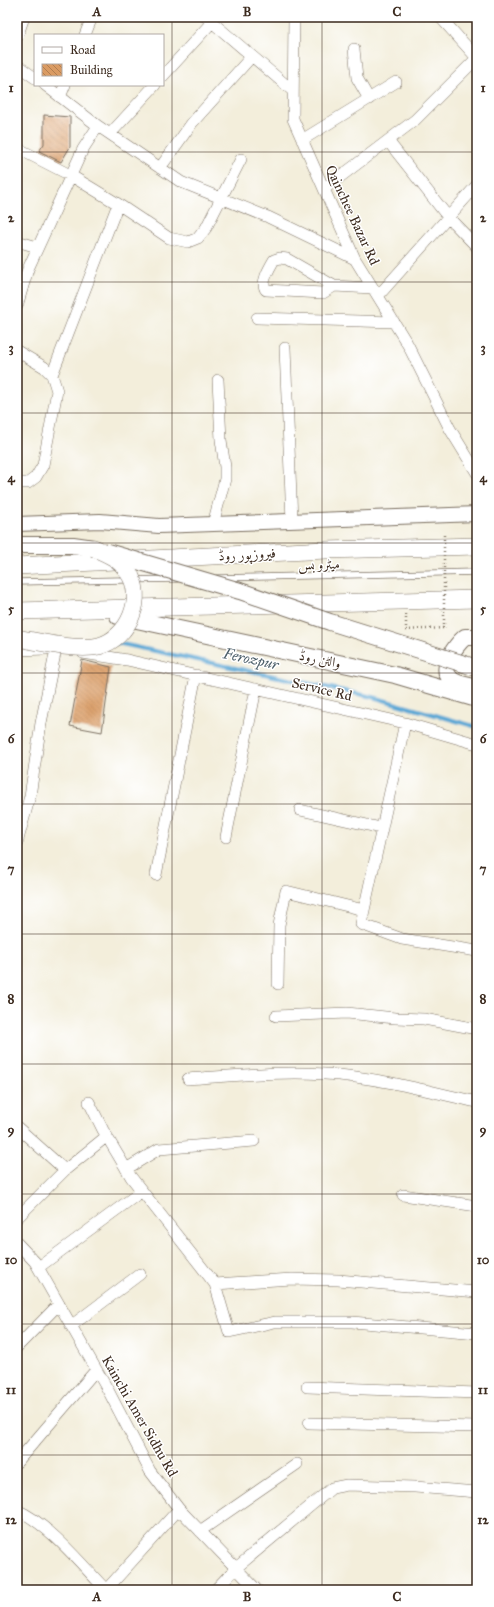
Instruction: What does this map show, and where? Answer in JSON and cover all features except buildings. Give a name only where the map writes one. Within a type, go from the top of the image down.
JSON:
[{"type":"main road","points":[[17,545],[73,544],[94,548],[240,591],[330,622],[477,668]]},
{"type":"main road","name":"فیروزپور روڈ","points":[[17,566],[326,550],[477,546]]},
{"type":"main road","points":[[17,638],[81,648],[100,646],[118,636],[130,622],[136,603],[135,587],[129,572],[115,556],[94,548]]},
{"type":"main road","points":[[17,611],[477,599]]},
{"type":"main road","name":"والٹن روڈ","points":[[90,610],[395,675],[477,699]]},
{"type":"main road","points":[[477,637],[466,637],[459,643],[452,651],[446,670],[447,675],[454,681],[477,688]]},
{"type":"street","points":[[17,36],[24,17]]},
{"type":"street","points":[[85,34],[92,17]]},
{"type":"street","name":"Qainchee Bazar Rd","points":[[294,17],[293,119],[355,259],[408,345],[450,429],[477,473]]},
{"type":"street","points":[[324,190],[415,120],[477,58],[440,17]]},
{"type":"street","points":[[164,75],[209,20],[293,91]]},
{"type":"street","points":[[354,49],[357,78],[368,99]]},
{"type":"street","points":[[160,168],[192,123],[252,56]]},
{"type":"street","points":[[17,65],[34,77]]},
{"type":"street","points":[[302,140],[396,82]]},
{"type":"street","points":[[46,86],[98,126],[181,182],[268,217],[355,259]]},
{"type":"street","points":[[60,96],[65,86]]},
{"type":"street","points":[[110,134],[154,86]]},
{"type":"street","points":[[17,306],[20,281],[28,269],[83,149],[98,126]]},
{"type":"street","points":[[388,141],[448,217],[477,246]]},
{"type":"street","points":[[17,148],[70,175],[170,238],[188,242],[198,238],[206,228],[241,159]]},
{"type":"street","points":[[334,286],[323,293],[266,290],[264,288],[264,283],[274,260],[280,258],[287,259],[334,286],[375,292],[477,185]]},
{"type":"street","points":[[52,375],[118,204]]},
{"type":"street","points":[[17,241],[38,247]]},
{"type":"street","points":[[257,318],[394,322]]},
{"type":"street","points":[[285,348],[292,521]]},
{"type":"street","points":[[17,351],[44,367],[52,375],[57,391],[43,465],[36,477],[28,483],[17,483]]},
{"type":"street","points":[[213,524],[225,479],[225,467],[221,440],[218,380]]},
{"type":"street","points":[[17,524],[100,521],[159,526],[477,514]]},
{"type":"street","points":[[17,843],[30,796],[41,723],[56,649]]},
{"type":"street","name":"Service Rd","points":[[17,650],[56,649],[127,660],[405,723],[477,744]]},
{"type":"street","points":[[156,875],[196,675]]},
{"type":"street","points":[[226,837],[256,689]]},
{"type":"street","points":[[405,723],[361,924],[402,938],[477,951]]},
{"type":"street","points":[[300,810],[381,828]]},
{"type":"street","points":[[278,984],[279,924],[286,891],[364,910]]},
{"type":"street","points":[[276,1016],[347,1013],[395,1018],[424,1019],[477,1029]]},
{"type":"street","points":[[188,1079],[285,1072],[326,1074],[368,1079],[477,1102]]},
{"type":"street","points":[[89,1102],[126,1169],[215,1284],[229,1332],[275,1322],[352,1322],[477,1332]]},
{"type":"street","points":[[17,1127],[65,1170]]},
{"type":"street","points":[[17,1218],[65,1170],[107,1136]]},
{"type":"street","points":[[126,1169],[159,1149],[254,1141]]},
{"type":"street","points":[[38,1267],[142,1191]]},
{"type":"street","points":[[403,1195],[477,1206]]},
{"type":"street","name":"Kainchi Amer Sidhu Rd","points":[[17,1242],[38,1267],[113,1399],[150,1470],[179,1509],[257,1590]]},
{"type":"street","points":[[71,1326],[140,1274]]},
{"type":"street","points":[[215,1284],[292,1279],[338,1280],[477,1292]]},
{"type":"street","points":[[17,1348],[59,1304]]},
{"type":"street","points":[[17,1462],[96,1370]]},
{"type":"street","points":[[307,1387],[477,1393]]},
{"type":"street","points":[[309,1423],[477,1427]]},
{"type":"street","points":[[200,1531],[296,1464]]},
{"type":"street","points":[[215,1590],[236,1568],[332,1488],[347,1485],[415,1487],[477,1492]]},
{"type":"street","points":[[17,1510],[30,1516],[56,1539],[106,1590],[179,1509]]},
{"type":"lane","name":"میٹرو بس","points":[[17,582],[477,572]]},
{"type":"path","points":[[406,630],[444,628],[444,535]]},
{"type":"waterway","name":"Ferozpur","points":[[117,643],[373,697],[477,727]]}]
